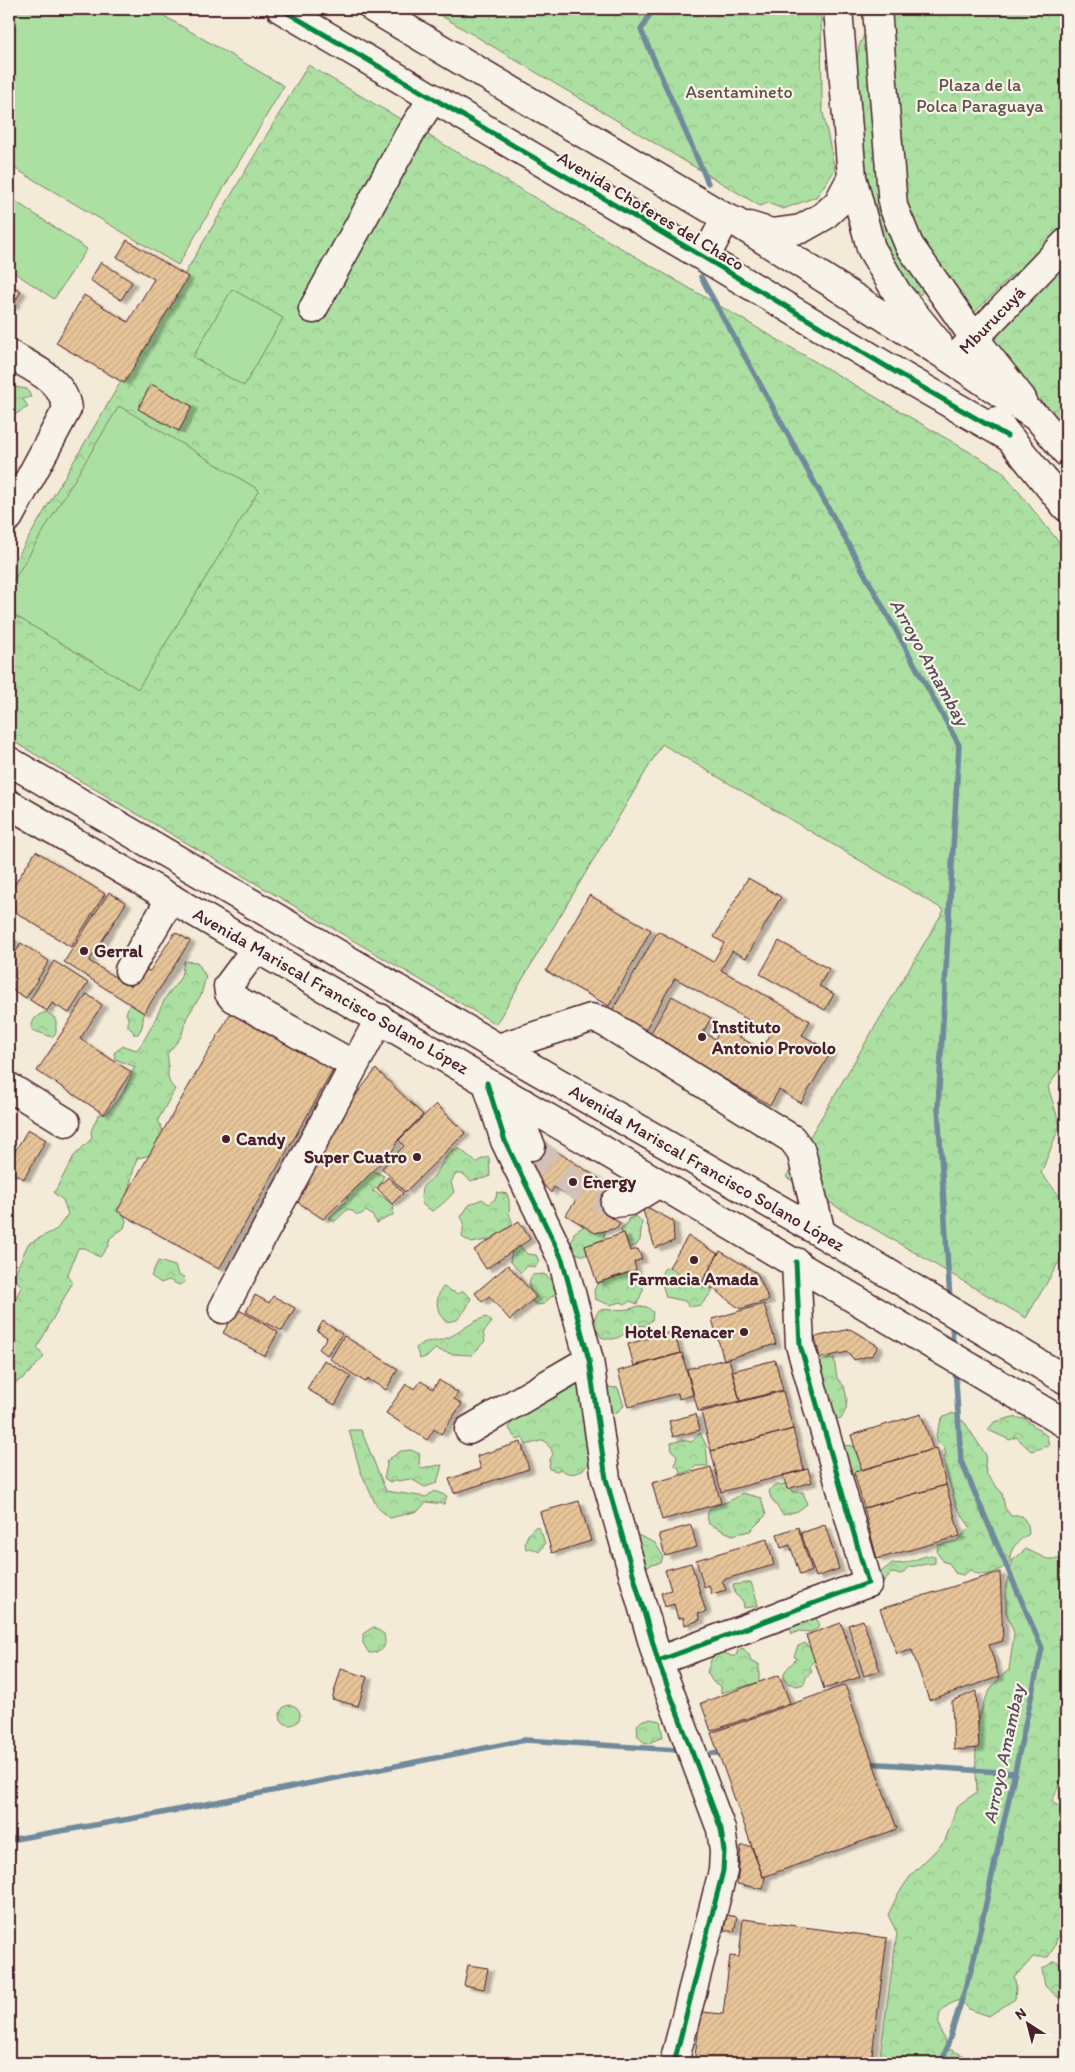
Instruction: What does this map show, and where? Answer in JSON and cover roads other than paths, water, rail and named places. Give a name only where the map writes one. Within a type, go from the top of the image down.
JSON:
[{"type":"street","name":"Avenida Choferes del Chaco","points":[[281,9],[705,258],[904,378],[1007,436]]},
{"type":"street","name":"Avenida Choferes del Chaco","points":[[374,9],[731,220],[952,360],[1039,419],[1066,452]]},
{"type":"street","points":[[838,9],[852,176],[871,248],[897,293],[952,360]]},
{"type":"street","points":[[877,9],[892,206],[909,245],[975,339],[1039,419]]},
{"type":"street","points":[[313,309],[409,135],[432,98]]},
{"type":"street","points":[[705,258],[731,220],[772,233],[801,229],[824,216],[838,203],[852,176]]},
{"type":"street","name":"Mburucuyá","points":[[904,378],[952,360],[975,339],[1066,243]]},
{"type":"street","points":[[9,354],[45,375],[58,386],[66,399],[67,409],[9,517]]},
{"type":"street","name":"Avenida Choferes del Chaco","points":[[952,360],[1007,436],[1066,507]]},
{"type":"street","name":"Avenida Mariscal Francisco Solano López","points":[[9,761],[498,1048],[821,1233],[1066,1380]]},
{"type":"street","name":"Avenida Mariscal Francisco Solano López","points":[[9,804],[380,1018],[796,1262],[1066,1424]]},
{"type":"street","points":[[129,970],[171,898]]},
{"type":"street","points":[[257,947],[228,986],[229,993],[233,998],[354,1065]]},
{"type":"street","points":[[223,1309],[380,1018]]},
{"type":"street","points":[[498,1048],[591,1018],[603,1021],[792,1139],[801,1150],[821,1233]]},
{"type":"street","points":[[488,1083],[505,1141],[562,1259],[589,1360],[606,1478],[658,1661],[721,1829],[724,1851],[723,1871],[674,2063]]},
{"type":"street","points":[[9,1087],[66,1122]]},
{"type":"street","points":[[522,1103],[521,1120],[526,1138],[531,1146]]},
{"type":"street","points":[[615,1203],[630,1202],[659,1182]]},
{"type":"street","points":[[658,1661],[868,1583],[800,1345],[796,1262]]},
{"type":"street","points":[[469,1430],[589,1360]]},
{"type":"waterway","name":"Arroyo Amambay","points":[[653,9],[641,30],[708,183]]},
{"type":"waterway","name":"Arroyo Amambay","points":[[701,277],[959,745],[938,1107],[950,1300]]},
{"type":"waterway","points":[[952,1322],[953,1347]]},
{"type":"waterway","name":"Arroyo Amambay","points":[[942,2063],[972,1967],[1042,1648],[961,1461],[955,1366]]},
{"type":"waterway","points":[[9,1840],[152,1815],[525,1740],[678,1750]]},
{"type":"waterway","points":[[712,1753],[725,1754]]},
{"type":"waterway","points":[[866,1763],[1015,1773]]},
{"type":"tunnel","points":[[531,1146],[559,1172],[581,1188],[592,1195],[615,1203]]},
{"type":"place","name":"Gerral","points":[[84,951]]},
{"type":"place","name":"Instituto Antonio Provolo","points":[[702,1037]]},
{"type":"place","name":"Candy","points":[[226,1139]]},
{"type":"place","name":"Super Cuatro","points":[[417,1157]]},
{"type":"place","name":"Energy","points":[[573,1182]]},
{"type":"place","name":"Farmacia Amada","points":[[694,1260]]},
{"type":"place","name":"Hotel Renacer","points":[[744,1332]]},
{"type":"park label","name":"Asentamineto","points":[[739,92]]},
{"type":"park label","name":"Plaza de la Polca Paraguaya","points":[[980,95]]}]
